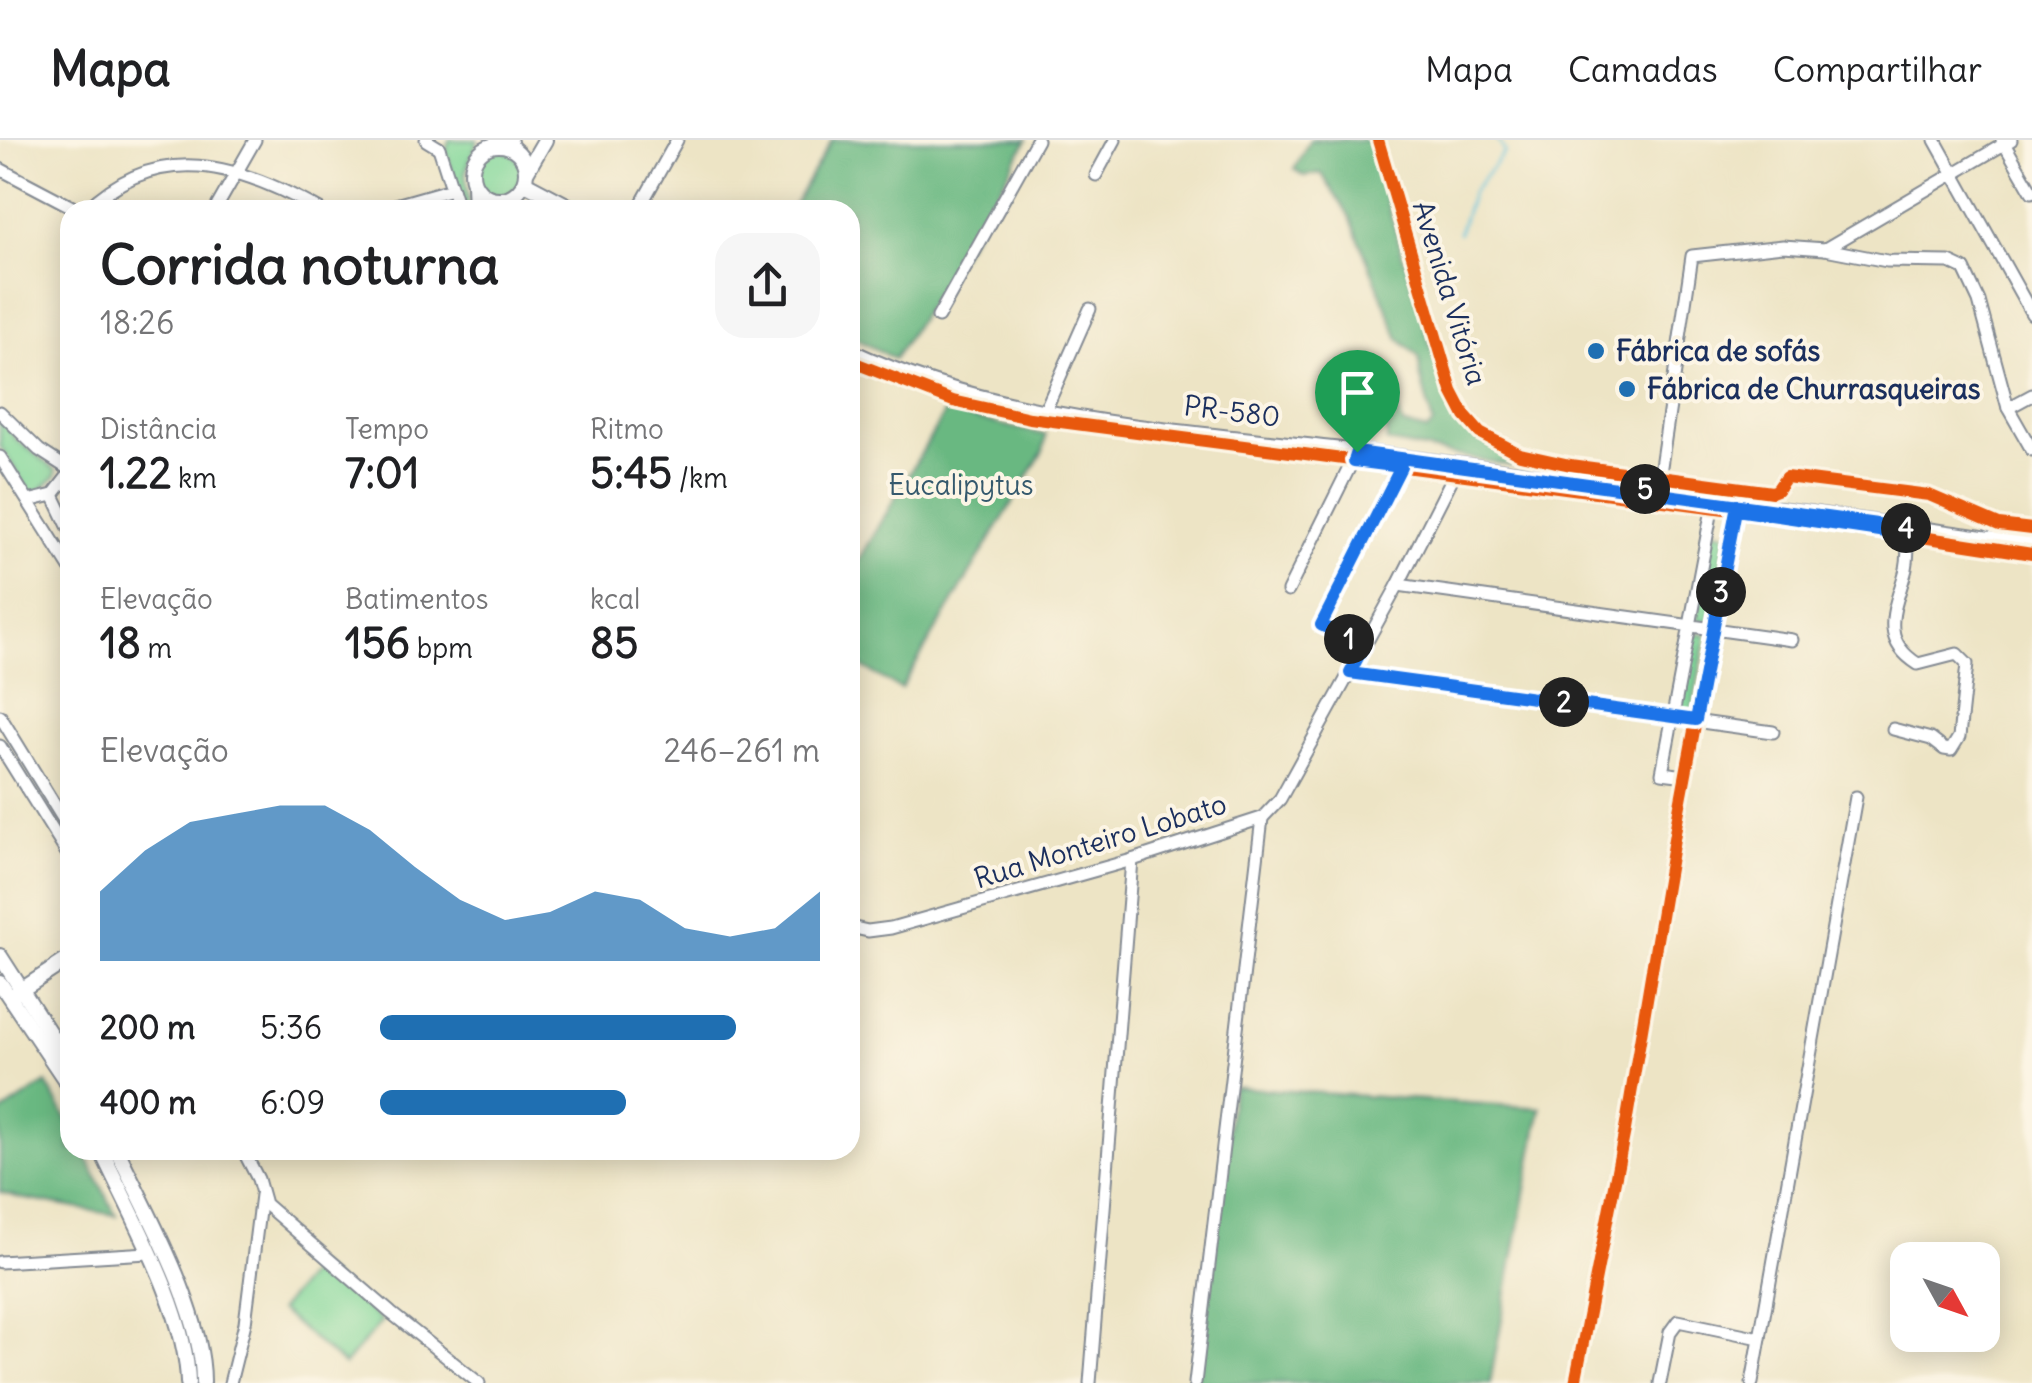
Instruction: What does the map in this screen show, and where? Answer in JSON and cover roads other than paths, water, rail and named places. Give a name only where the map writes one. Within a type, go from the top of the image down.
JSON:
[{"type":"main road","points":[[475,200],[472,169],[486,140]]},
{"type":"main road","points":[[513,200],[545,140]]},
{"type":"main road","points":[[478,156],[490,146],[512,144],[520,154],[522,183]]},
{"type":"main road","points":[[474,183],[492,199],[522,183]]},
{"type":"main road","points":[[522,183],[556,200]]},
{"type":"main road","name":"PR-580","points":[[860,354],[934,386],[1044,413],[1460,466],[1658,484],[1714,499],[1906,528],[1998,532],[2032,545]]},
{"type":"main road","points":[[0,956],[16,994],[60,1071]]},
{"type":"main road","points":[[16,994],[60,965]]},
{"type":"main road","points":[[0,983],[16,994],[60,1053]]},
{"type":"main road","points":[[106,1160],[148,1253],[182,1344],[188,1383]]},
{"type":"main road","points":[[121,1160],[186,1302],[202,1359],[203,1383]]},
{"type":"street","points":[[221,200],[255,140]]},
{"type":"street","points":[[426,140],[441,144],[456,200]]},
{"type":"street","points":[[644,200],[677,140]]},
{"type":"street","points":[[938,317],[1036,140]]},
{"type":"street","points":[[1096,175],[1115,140]]},
{"type":"street","name":"Avenida Vitória","points":[[1378,140],[1452,391],[1473,426],[1494,442],[1520,454],[1658,484],[1772,492],[1786,477],[1929,495],[1998,532]]},
{"type":"street","points":[[1935,140],[2032,314]]},
{"type":"street","points":[[1825,249],[2006,141],[2032,192]]},
{"type":"street","points":[[95,200],[110,184],[151,158],[196,154],[241,166],[302,200]]},
{"type":"street","points":[[0,170],[60,201]]},
{"type":"street","points":[[1658,484],[1692,256],[1783,246],[1825,249],[1887,261],[1949,262],[1964,269],[1979,302],[2008,408],[2032,450]]},
{"type":"street","points":[[1044,413],[1090,309]]},
{"type":"street","points":[[2008,408],[2032,395]]},
{"type":"street","points":[[0,412],[39,450],[60,464]]},
{"type":"street","points":[[1288,592],[1357,452]]},
{"type":"street","points":[[0,457],[60,552]]},
{"type":"street","points":[[1364,646],[1321,625],[1406,458]]},
{"type":"street","name":"Rua Monteiro Lobato","points":[[860,929],[892,928],[1132,860],[1262,818],[1280,798],[1460,466]]},
{"type":"street","points":[[28,501],[60,493]]},
{"type":"street","points":[[1686,776],[1662,773],[1714,499]]},
{"type":"street","points":[[1575,1383],[1625,1130],[1737,502]]},
{"type":"street","points":[[1893,729],[1931,739],[1944,750],[1950,750],[1959,736],[1967,664],[1957,654],[1918,664],[1906,657],[1898,644],[1892,616],[1908,558],[1906,528]]},
{"type":"street","points":[[1998,532],[2032,529]]},
{"type":"street","points":[[1398,585],[1792,640]]},
{"type":"street","points":[[1350,673],[1773,732]]},
{"type":"street","points":[[0,716],[60,814]]},
{"type":"street","points":[[0,746],[60,842]]},
{"type":"street","points":[[1752,1383],[1856,796]]},
{"type":"street","points":[[1195,1383],[1262,818]]},
{"type":"street","points":[[1090,1383],[1132,860]]},
{"type":"street","points":[[230,1383],[245,1323],[263,1200],[248,1160]]},
{"type":"street","points":[[263,1200],[391,1313],[479,1383]]},
{"type":"street","points":[[0,1262],[148,1253]]},
{"type":"street","points":[[1660,1383],[1670,1332],[1678,1321],[1760,1338]]},
{"type":"waterway","points":[[1459,233],[1472,192],[1505,152],[1498,140]]},
{"type":"place","name":"Fábrica de sofás","points":[[1596,351]]},
{"type":"place","name":"Fábrica de Churrasqueiras","points":[[1627,389]]},
{"type":"park label","name":"Eucalipytus","points":[[961,485]]}]
